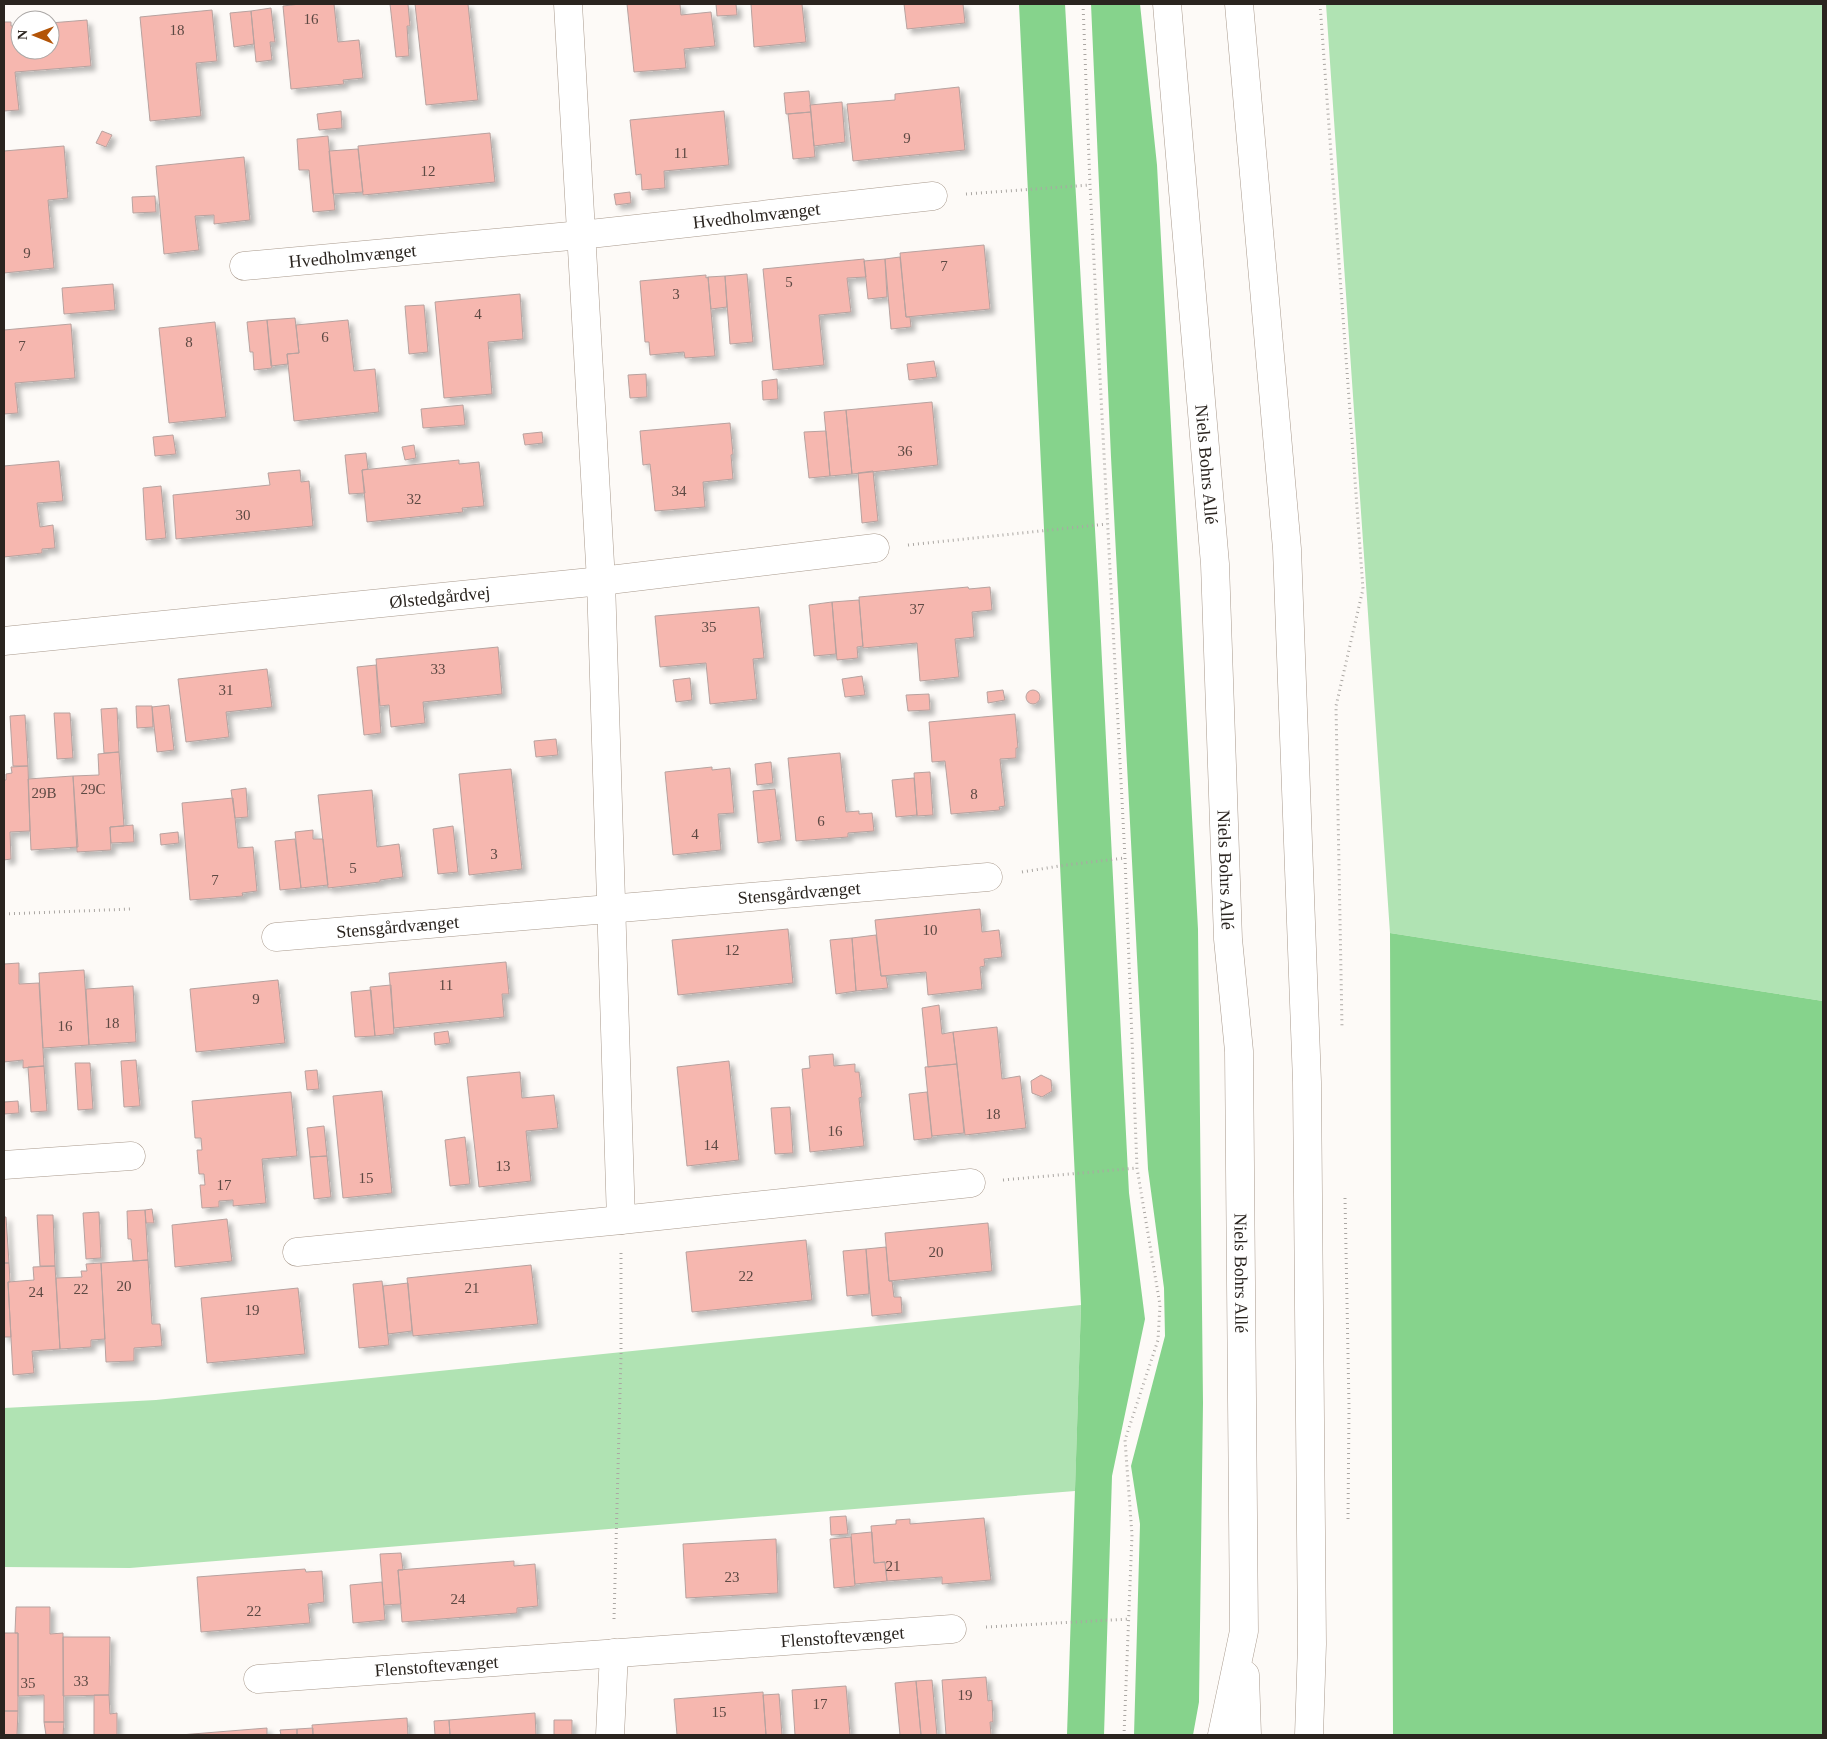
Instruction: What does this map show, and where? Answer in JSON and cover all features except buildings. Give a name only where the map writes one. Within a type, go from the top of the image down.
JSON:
[{"type":"street","points":[[568,4],[601,581],[621,1220]]},
{"type":"street","name":"Niels Bohrs Allé","points":[[1166,4],[1216,564],[1228,939],[1239,1051],[1244,1631],[1222,1735]]},
{"type":"street","points":[[1239,4],[1287,549],[1307,1082],[1312,1644],[1309,1735]]},
{"type":"street","name":"Hvedholmvænget","points":[[244,266],[581,236],[933,196]]},
{"type":"street","name":"Ølstedgårdvej","points":[[4,641],[601,581],[875,548]]},
{"type":"street","name":"Stensgårdvænget","points":[[276,937],[988,877]]},
{"type":"street","points":[[4,1165],[131,1156]]},
{"type":"street","points":[[297,1252],[970,1183]]},
{"type":"street","name":"Flenstoftevænget","points":[[258,1679],[952,1628]]},
{"type":"street","points":[[1244,1631],[1247,1735]]},
{"type":"street","points":[[610,1735],[614,1653]]},
{"type":"path","points":[[1083,4],[1090,185],[1125,858],[1137,1168],[1160,1305],[1158,1340],[1125,1440],[1132,1535],[1124,1735]]},
{"type":"path","points":[[1320,4],[1363,589],[1336,706],[1342,1032]]},
{"type":"path","points":[[933,196],[1090,185]]},
{"type":"path","points":[[875,548],[1107,524]]},
{"type":"path","points":[[988,877],[1125,858]]},
{"type":"path","points":[[4,914],[132,909]]},
{"type":"path","points":[[970,1183],[1137,1168]]},
{"type":"path","points":[[1345,1190],[1348,1526]]},
{"type":"path","points":[[614,1653],[621,1356],[621,1220]]},
{"type":"path","points":[[952,1628],[1129,1619]]},
{"type":"green space","points":[[1019,4],[1065,4],[1098,582],[1129,1193],[1145,1319],[1112,1476],[1104,1735],[1067,1735],[1081,1305]]},
{"type":"green space","points":[[1091,4],[1140,4],[1157,165],[1198,929],[1203,1403],[1199,1702],[1193,1735],[1134,1735],[1140,1524],[1131,1466],[1165,1336],[1164,1288],[1148,1169],[1111,457]]},
{"type":"green space","points":[[1326,4],[1823,4],[1823,1001],[1390,933]]},
{"type":"green space","points":[[1390,933],[1823,1001],[1823,1735],[1393,1735]]},
{"type":"green space","points":[[1081,1305],[1075,1491],[130,1568],[4,1567],[4,1408],[156,1400]]}]
